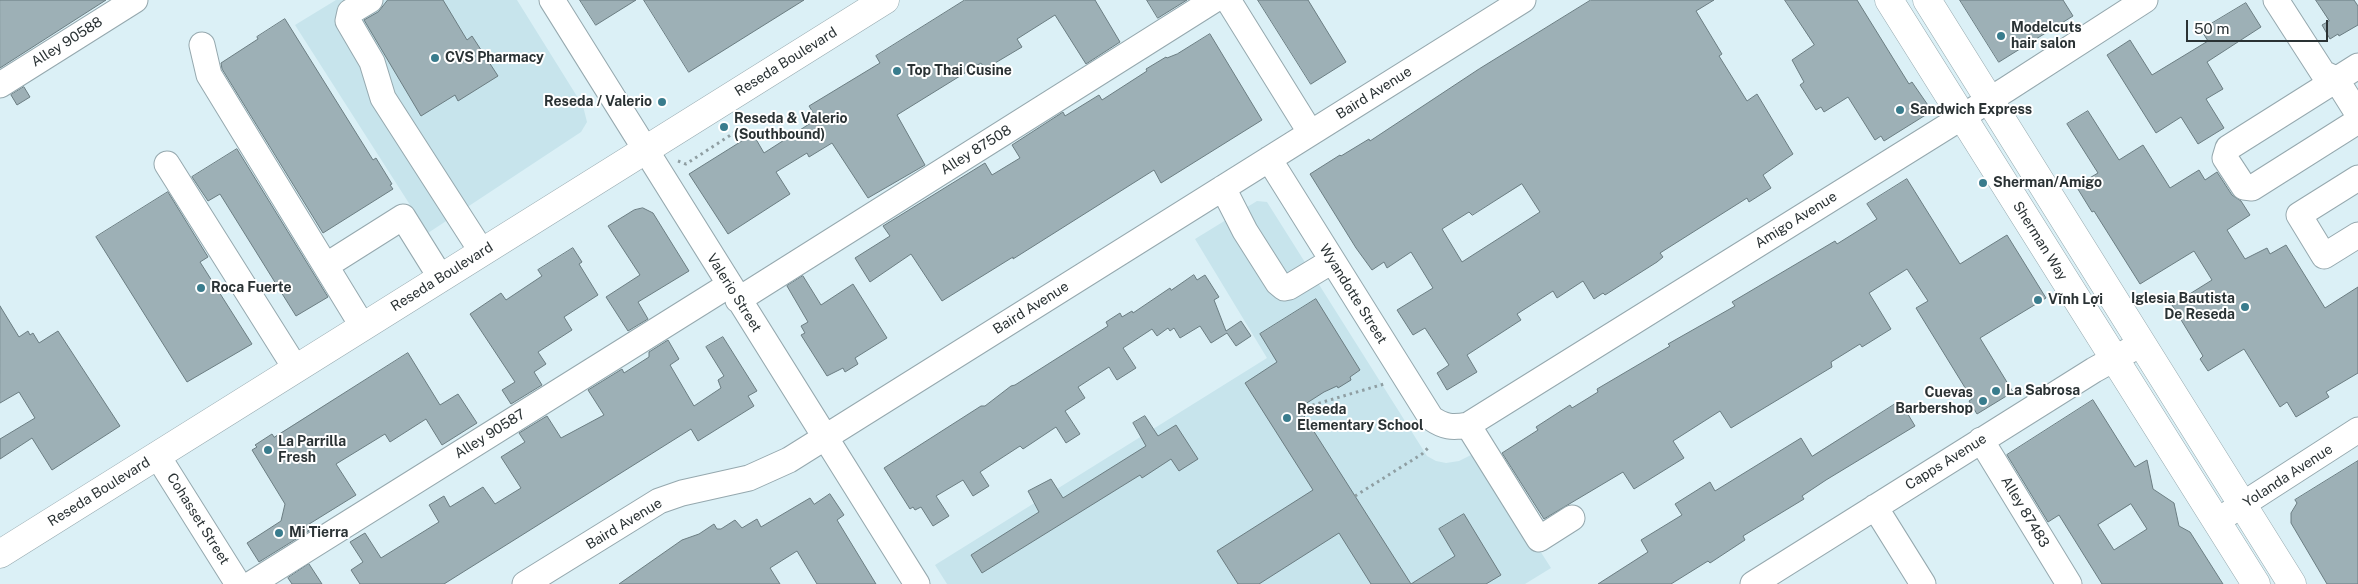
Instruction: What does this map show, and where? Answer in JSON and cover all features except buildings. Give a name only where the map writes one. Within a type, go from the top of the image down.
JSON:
[{"type":"main road","name":"Sherman Way","points":[[1889,0],[2256,584]]},
{"type":"main road","points":[[1927,0],[2292,584]]},
{"type":"main road","name":"Reseda Boulevard","points":[[0,554],[878,2]]},
{"type":"street","name":"Alley 90588","points":[[0,84],[134,0]]},
{"type":"street","points":[[370,0],[350,12],[348,21],[372,62],[383,98],[482,252]]},
{"type":"street","name":"Valerio Street","points":[[552,0],[917,584]]},
{"type":"street","name":"Alley 87508","points":[[733,292],[1214,0]]},
{"type":"street","points":[[1228,0],[1310,132]]},
{"type":"street","name":"Baird Avenue","points":[[525,584],[658,501],[682,493],[756,476],[789,460],[1523,0]]},
{"type":"street","name":"Amigo Avenue","points":[[1442,426],[1454,428],[1468,425],[1990,100],[2118,7],[2145,0]]},
{"type":"street","points":[[2276,0],[2323,73],[2336,79],[2358,114]]},
{"type":"street","points":[[202,45],[209,75],[327,265],[328,271],[363,327]]},
{"type":"street","points":[[2358,66],[2228,148],[2226,158],[2244,187],[2252,188],[2358,122]]},
{"type":"street","name":"Wyandotte Street","points":[[1269,159],[1431,418],[1442,426]]},
{"type":"street","points":[[167,164],[296,368]]},
{"type":"street","points":[[2358,178],[2299,215],[2324,256],[2358,235]]},
{"type":"street","points":[[1223,188],[1245,231],[1278,283],[1284,288],[1332,261]]},
{"type":"street","points":[[327,265],[403,217],[441,278]]},
{"type":"street","name":"Alley 90587","points":[[251,584],[733,292]]},
{"type":"street","name":"Capps Avenue","points":[[1753,584],[1981,440],[2141,344]]},
{"type":"street","points":[[1468,425],[1539,539],[1572,518]]},
{"type":"street","name":"Yolanda Avenue","points":[[2217,521],[2358,430]]},
{"type":"street","name":"Alley 87483","points":[[1981,440],[2069,584]]},
{"type":"street","name":"Cohasset Street","points":[[157,455],[238,584]]},
{"type":"street","points":[[1875,507],[1923,584]]},
{"type":"path","points":[[1306,406],[1387,383]]},
{"type":"path","points":[[1355,496],[1422,454],[1429,447]]},
{"type":"shaded area","points":[[336,0],[517,0],[583,106],[587,122],[581,132],[428,233],[295,25]]},
{"type":"shaded area","name":"Reseda Elementary School","points":[[1257,201],[1267,202],[1427,456],[1436,461],[1446,463],[1459,461],[1477,452],[1551,568],[1525,584],[947,584],[935,565],[1267,358],[1195,239]]},
{"type":"place","name":"Modelcuts hair salon","points":[[2001,36]]},
{"type":"place","name":"CVS Pharmacy","points":[[435,58]]},
{"type":"place","name":"Top Thai Cusine","points":[[897,71]]},
{"type":"place","name":"Reseda / Valerio","points":[[662,102]]},
{"type":"place","name":"Sandwich Express","points":[[1900,110]]},
{"type":"place","name":"Reseda & Valerio (Southbound)","points":[[724,127]]},
{"type":"place","name":"Sherman/Amigo","points":[[1983,183]]},
{"type":"place","name":"Roca Fuerte","points":[[201,288]]},
{"type":"place","name":"Vĩnh Lợi","points":[[2038,300]]},
{"type":"place","name":"Iglesia Bautista De Reseda","points":[[2245,307]]},
{"type":"place","name":"La Sabrosa","points":[[1996,391]]},
{"type":"place","name":"Cuevas Barbershop","points":[[1983,401]]},
{"type":"place","name":"Reseda Elementary School","points":[[1287,418]]},
{"type":"place","name":"La Parrilla Fresh","points":[[268,450]]},
{"type":"place","name":"Mi Tierra","points":[[279,533]]}]
